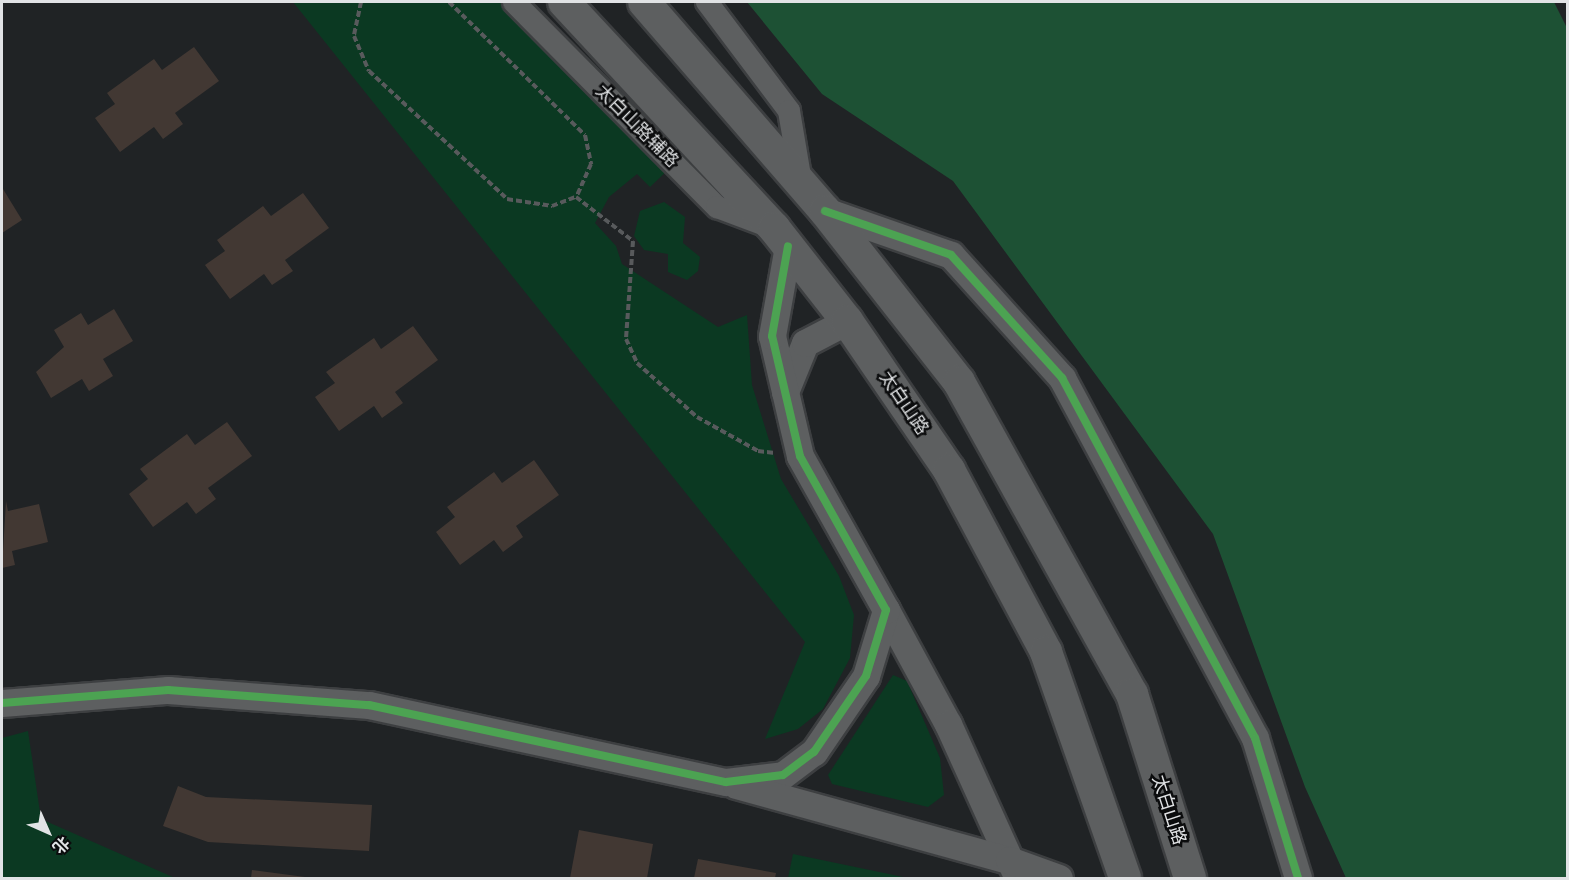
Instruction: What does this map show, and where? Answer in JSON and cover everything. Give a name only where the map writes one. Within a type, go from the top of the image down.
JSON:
[{"type":"main road","name":"太白山路","points":[[564,2],[781,237],[848,321],[949,470],[1046,652],[1070,712],[1125,879]]},
{"type":"main road","name":"太白山路","points":[[644,2],[825,211],[959,382],[1132,694],[1190,879]]},
{"type":"street","name":"太白山路辅路","points":[[514,2],[717,207],[781,237]]},
{"type":"street","points":[[707,2],[789,111],[801,183]]},
{"type":"street","points":[[825,211],[951,255],[1062,378],[1256,738],[1298,879]]},
{"type":"street","points":[[781,237],[772,336],[800,456],[948,724],[1013,869]]},
{"type":"street","points":[[784,392],[805,343],[848,321]]},
{"type":"street","points":[[726,782],[783,775],[814,752],[866,676],[886,610]]},
{"type":"street","points":[[2,704],[168,690],[369,705],[726,782],[1013,869],[1059,879]]},
{"type":"path","points":[[361,2],[354,36],[369,71],[507,199],[552,206],[576,196],[591,164],[585,135],[449,2]]},
{"type":"path","points":[[576,196],[633,241],[626,339],[637,363],[697,417],[734,440],[758,451],[800,456]]},
{"type":"green space","points":[[293,2],[508,2],[670,168],[650,187],[637,174],[609,197],[595,223],[616,246],[622,264],[718,327],[747,315],[752,385],[781,479],[839,576],[854,615],[850,658],[823,709],[798,729],[765,739],[805,642]]},
{"type":"green space","points":[[747,2],[1554,2],[1568,30],[1567,878],[1346,878],[1305,787],[1213,534],[953,181],[822,94]]},
{"type":"green space","points":[[664,202],[685,217],[683,243],[700,257],[698,271],[687,280],[668,272],[668,254],[644,250],[634,236],[640,211]]},
{"type":"green space","points":[[893,675],[907,681],[940,758],[944,795],[928,807],[832,784],[828,775]]},
{"type":"green space","points":[[28,731],[41,819],[175,878],[2,878],[2,738]]},
{"type":"green space","points":[[793,854],[908,878],[788,878]]},
{"type":"building","points":[[194,47],[219,81],[175,113],[183,124],[163,139],[154,127],[120,152],[95,118],[115,104],[107,93],[154,59],[162,70]]},
{"type":"building","points":[[2,190],[22,220],[2,233]]},
{"type":"building","points":[[303,193],[329,228],[285,260],[293,271],[272,285],[264,274],[230,299],[205,265],[225,251],[217,240],[263,206],[271,216]]},
{"type":"building","points":[[114,309],[133,341],[103,359],[113,376],[89,391],[82,379],[51,398],[36,372],[64,347],[54,330],[81,313],[88,325]]},
{"type":"building","points":[[413,326],[438,360],[395,392],[403,403],[382,418],[374,406],[339,431],[315,397],[335,383],[326,372],[374,338],[381,349]]},
{"type":"building","points":[[227,422],[252,456],[208,488],[216,499],[196,514],[187,502],[153,527],[129,494],[148,479],[140,469],[187,434],[195,445]]},
{"type":"building","points":[[534,460],[559,495],[516,526],[523,537],[503,552],[494,540],[460,565],[436,532],[455,517],[447,507],[494,472],[502,483]]},
{"type":"building","points":[[6,501],[8,511],[39,504],[48,542],[12,551],[15,565],[2,568]]},
{"type":"building","points":[[178,786],[206,797],[372,805],[369,851],[208,842],[163,826]]},
{"type":"building","points":[[579,830],[653,844],[647,878],[570,878]]},
{"type":"building","points":[[698,859],[776,873],[775,878],[694,878]]},
{"type":"building","points":[[252,870],[305,877],[305,878],[251,878]]},
{"type":"cycle path","points":[[825,211],[951,255],[1062,378],[1255,738],[1298,878]]},
{"type":"cycle path","points":[[2,703],[168,690],[369,705],[726,782],[783,775],[814,752],[866,676],[886,610],[800,456],[772,336],[788,246]]}]
